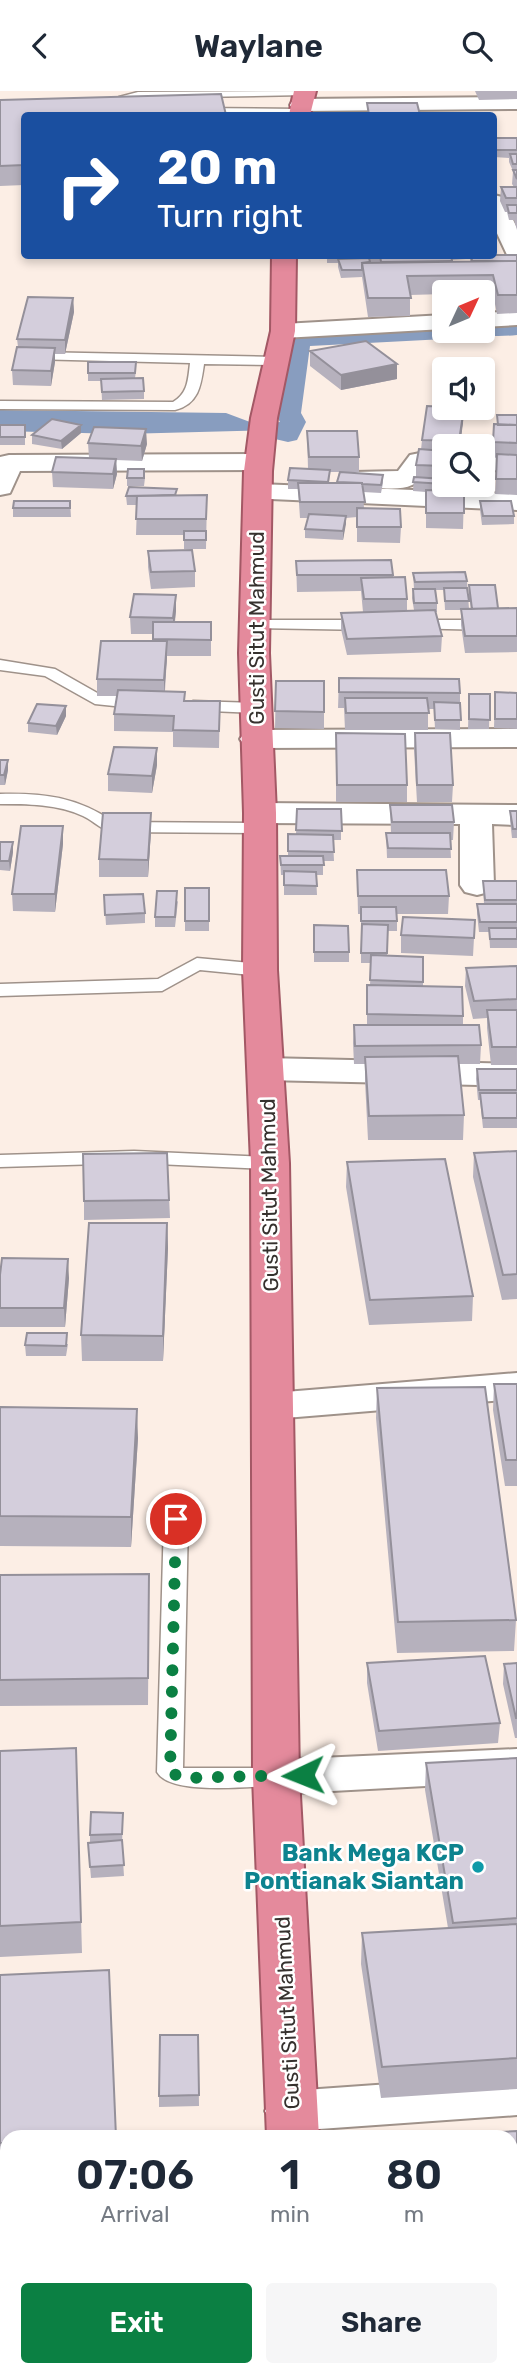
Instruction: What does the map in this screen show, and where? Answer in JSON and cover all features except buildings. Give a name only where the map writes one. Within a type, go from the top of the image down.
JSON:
[{"type":"highway","name":"Gusti Situt Mahmud","points":[[284,259],[284,331],[275,361],[260,459],[256,724],[260,820],[260,970],[270,1163],[276,1777],[292,2124]]},
{"type":"street","points":[[302,103],[517,103]]},
{"type":"street","points":[[497,199],[517,196]]},
{"type":"street","points":[[497,206],[517,254]]},
{"type":"street","points":[[495,319],[517,318]]},
{"type":"street","points":[[284,331],[432,323]]},
{"type":"street","points":[[260,459],[517,502]]},
{"type":"street","points":[[0,487],[9,463],[260,459],[397,480],[405,479],[420,461],[432,461]]},
{"type":"street","points":[[495,462],[517,463]]},
{"type":"street","points":[[256,724],[517,738]]},
{"type":"street","points":[[476,815],[477,885]]},
{"type":"street","points":[[260,820],[517,815]]},
{"type":"street","points":[[266,1069],[517,1075]]},
{"type":"street","points":[[273,1401],[517,1386]]},
{"type":"street","points":[[276,1777],[517,1765]]},
{"type":"street","points":[[292,2124],[517,2095]]},
{"type":"lane","points":[[141,112],[121,109],[122,99],[138,95],[302,103]]},
{"type":"lane","points":[[188,112],[302,103]]},
{"type":"lane","points":[[37,356],[275,361]]},
{"type":"lane","points":[[0,405],[175,406],[188,402],[192,395],[198,358]]},
{"type":"lane","points":[[256,625],[501,625]]},
{"type":"lane","points":[[0,665],[49,671],[86,695],[106,702],[171,705],[256,724]]},
{"type":"lane","points":[[0,799],[17,798],[72,807],[91,812],[104,825],[112,828],[260,820]]},
{"type":"lane","points":[[0,990],[162,985],[197,964],[260,970]]},
{"type":"lane","points":[[0,1161],[134,1157],[270,1163]]},
{"type":"lane","points":[[176,1519],[170,1772],[182,1778],[276,1777]]},
{"type":"water","points":[[0,410],[226,413],[271,430],[123,434],[0,431]]},
{"type":"waterway","points":[[495,329],[517,328]]},
{"type":"waterway","points":[[271,430],[288,434],[293,422],[288,413],[298,341],[310,338],[432,332]]},
{"type":"place","name":"Bank Mega KCP Pontianak Siantan","points":[[478,1867]]},
{"type":"route","points":[[176,1519],[170,1772],[182,1778],[303,1775]]}]
